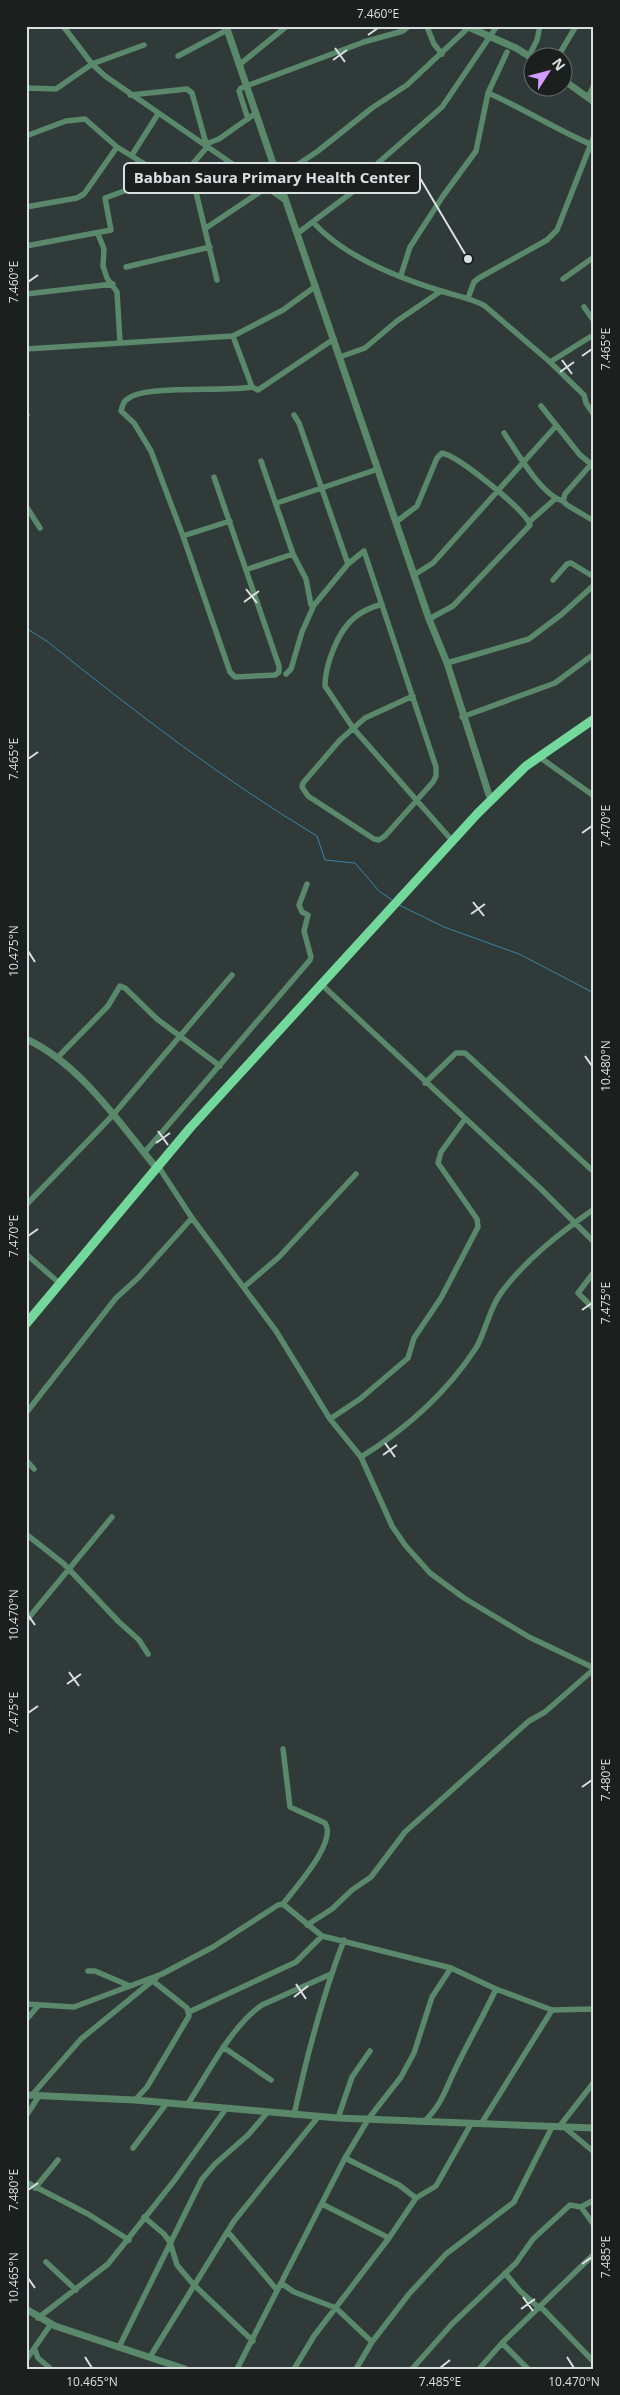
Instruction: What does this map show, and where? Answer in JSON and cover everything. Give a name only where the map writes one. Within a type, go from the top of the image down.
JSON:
[{"type":"main road","points":[[26,1318],[43,1301],[186,1126],[449,836],[489,795],[531,757],[594,714]]},
{"type":"main road","points":[[26,1324],[57,1281],[156,1165],[478,813],[502,788],[538,756],[594,719]]},
{"type":"street","points":[[63,26],[92,64],[130,95],[207,145],[288,202]]},
{"type":"street","points":[[239,65],[287,26]]},
{"type":"street","points":[[248,119],[238,91],[246,86],[364,42],[404,32],[409,26]]},
{"type":"street","points":[[298,233],[359,187],[378,163],[442,107],[497,26]]},
{"type":"street","points":[[534,48],[540,26]]},
{"type":"street","points":[[563,48],[576,26]]},
{"type":"street","points":[[427,27],[434,44],[442,54]]},
{"type":"street","points":[[279,176],[318,151],[372,108],[406,85],[442,54],[468,27],[522,53]]},
{"type":"street","points":[[178,56],[226,28],[288,202],[429,619],[447,663],[462,716],[489,795]]},
{"type":"street","points":[[26,88],[56,89],[92,64],[144,45]]},
{"type":"street","points":[[400,275],[410,247],[443,196],[476,151],[488,93],[506,52]]},
{"type":"street","points":[[588,97],[594,85]]},
{"type":"street","points":[[572,86],[594,102]]},
{"type":"street","points":[[130,95],[190,90],[207,145]]},
{"type":"street","points":[[488,93],[518,106],[560,131],[590,144]]},
{"type":"street","points":[[26,246],[98,234],[112,229],[105,198],[190,167],[207,145],[219,139],[256,113]]},
{"type":"street","points":[[132,155],[158,114]]},
{"type":"street","points":[[26,136],[66,121],[80,118],[90,121],[117,147],[164,176]]},
{"type":"street","points":[[468,298],[474,282],[479,278],[547,240],[557,230],[594,136]]},
{"type":"street","points":[[26,207],[77,198],[84,194],[117,147]]},
{"type":"street","points":[[190,167],[217,280]]},
{"type":"street","points":[[206,228],[266,188]]},
{"type":"street","points":[[313,222],[324,235],[342,248],[400,275],[441,291],[468,298],[485,306],[550,362],[584,395],[586,404],[594,415]]},
{"type":"street","points":[[98,234],[104,249],[104,266],[107,278],[117,292],[120,342]]},
{"type":"street","points":[[126,267],[210,247]]},
{"type":"street","points":[[563,279],[594,257]]},
{"type":"street","points":[[26,294],[113,284]]},
{"type":"street","points":[[26,349],[120,342],[164,342],[233,336],[283,310],[316,286]]},
{"type":"street","points":[[340,357],[365,348],[397,321],[441,291]]},
{"type":"street","points":[[584,307],[594,321]]},
{"type":"street","points":[[233,336],[252,387]]},
{"type":"street","points":[[550,362],[590,337]]},
{"type":"street","points":[[214,477],[248,570],[279,666],[279,672],[275,675],[235,677],[230,672],[183,536],[150,451],[134,423],[121,411],[123,403],[130,397],[147,392],[252,387],[261,390],[334,338]]},
{"type":"street","points":[[541,406],[580,455],[592,463],[565,494],[563,500]]},
{"type":"street","points":[[294,415],[299,423],[348,564]]},
{"type":"street","points":[[414,575],[433,563],[556,426]]},
{"type":"street","points":[[504,433],[523,461],[555,498],[563,500],[567,505],[594,521]]},
{"type":"street","points":[[396,522],[417,506],[437,458],[442,454],[456,459],[497,492],[529,522]]},
{"type":"street","points":[[261,461],[293,554],[306,579],[310,603],[314,605]]},
{"type":"street","points":[[277,503],[378,469]]},
{"type":"street","points":[[429,619],[453,606],[513,544],[530,525],[529,522],[555,498]]},
{"type":"street","points":[[26,506],[40,528]]},
{"type":"street","points":[[183,536],[230,521]]},
{"type":"street","points":[[286,674],[291,669],[302,632],[314,605],[348,564],[364,551],[382,604],[437,772],[433,782],[385,836],[378,840],[345,821],[304,791],[303,783],[353,728],[371,713],[412,696]]},
{"type":"street","points":[[248,570],[293,554]]},
{"type":"street","points":[[553,580],[567,564],[571,563],[594,577]]},
{"type":"street","points":[[447,663],[529,639],[562,614],[594,585]]},
{"type":"street","points":[[382,604],[355,617],[348,623],[340,637],[325,681],[326,690],[353,728],[449,836]]},
{"type":"street","points":[[462,716],[555,683],[594,654]]},
{"type":"street","points":[[538,756],[594,796]]},
{"type":"street","points":[[144,1153],[310,960],[311,957],[304,931],[308,915],[302,912],[298,905],[307,884]]},
{"type":"street","points":[[26,1205],[114,1115],[232,975]]},
{"type":"street","points":[[321,984],[594,1242]]},
{"type":"street","points":[[58,1057],[108,1006],[120,986],[125,988],[157,1019],[220,1066]]},
{"type":"street","points":[[26,1039],[58,1057],[114,1115],[156,1165],[192,1218],[298,1363],[307,1383],[330,1419],[361,1458],[392,1526],[405,1546],[430,1573],[464,1598],[522,1632],[594,1668],[545,1712],[529,1721],[405,1832],[371,1877],[352,1890],[332,1909],[307,1925]]},
{"type":"street","points":[[425,1082],[456,1053],[465,1052],[594,1172]]},
{"type":"street","points":[[330,1419],[360,1399],[408,1358],[414,1338],[441,1298],[478,1227],[477,1219],[438,1163],[441,1152],[465,1119]]},
{"type":"street","points":[[244,1287],[279,1257],[356,1174]]},
{"type":"street","points":[[361,1458],[393,1436],[455,1376],[477,1346],[499,1295],[527,1262],[594,1208]]},
{"type":"street","points":[[26,1413],[116,1298],[140,1276],[192,1218]]},
{"type":"street","points":[[26,1254],[57,1281]]},
{"type":"street","points":[[594,1272],[578,1293],[594,1309]]},
{"type":"street","points":[[26,1460],[34,1468]]},
{"type":"street","points":[[26,1621],[71,1570],[112,1518]]},
{"type":"street","points":[[28,1539],[52,1553],[71,1570],[119,1622],[139,1640],[148,1654]]},
{"type":"street","points":[[26,2116],[32,2095],[81,2038],[162,1974],[213,1947],[283,1904],[318,1860],[328,1831],[325,1823],[290,1807],[283,1749]]},
{"type":"street","points":[[283,1904],[322,1936],[451,1968],[552,2010],[590,2010],[594,2015]]},
{"type":"street","points":[[189,2012],[296,1962],[322,1936]]},
{"type":"street","points":[[294,2115],[308,2049],[331,1974],[344,1940]]},
{"type":"street","points":[[237,2369],[345,2158],[369,2118],[401,2077],[414,2053],[432,1997],[451,1968]]},
{"type":"street","points":[[88,1971],[94,1971],[130,1986]]},
{"type":"street","points":[[26,2004],[74,2008],[162,1974]]},
{"type":"street","points":[[187,2105],[224,2047],[256,2009],[331,1974]]},
{"type":"street","points":[[153,1980],[189,2012]]},
{"type":"street","points":[[425,2121],[439,2106],[445,2096],[454,2072],[496,1988]]},
{"type":"street","points":[[26,2020],[38,2006]]},
{"type":"street","points":[[481,2124],[552,2010]]},
{"type":"street","points":[[135,2100],[147,2087],[189,2016],[189,2012]]},
{"type":"street","points":[[224,2047],[271,2080]]},
{"type":"street","points":[[338,2118],[352,2077],[370,2051]]},
{"type":"street","points":[[356,2369],[372,2342],[409,2294],[446,2254],[514,2202],[559,2127],[594,2082]]},
{"type":"street","points":[[32,2095],[135,2100],[225,2110],[318,2117],[594,2128]]},
{"type":"street","points":[[132,2148],[166,2104]]},
{"type":"street","points":[[38,2318],[108,2264],[174,2181],[225,2110]]},
{"type":"street","points":[[119,2347],[205,2175],[248,2135],[267,2113]]},
{"type":"street","points":[[150,2357],[193,2284],[248,2201],[318,2117]]},
{"type":"street","points":[[294,2369],[314,2336],[389,2238],[416,2198],[436,2186],[471,2124]]},
{"type":"street","points":[[559,2127],[594,2152]]},
{"type":"street","points":[[345,2158],[399,2185],[416,2198]]},
{"type":"street","points":[[35,2188],[58,2160]]},
{"type":"street","points":[[26,2182],[88,2214],[129,2240]]},
{"type":"street","points":[[412,2369],[439,2338],[516,2263],[533,2239],[556,2216],[570,2205],[581,2206],[594,2200]]},
{"type":"street","points":[[322,2204],[389,2238]]},
{"type":"street","points":[[88,2214],[92,2206]]},
{"type":"street","points":[[581,2206],[594,2225]]},
{"type":"street","points":[[144,2218],[164,2234],[170,2242],[177,2265],[193,2284],[253,2341]]},
{"type":"street","points":[[228,2232],[277,2290]]},
{"type":"street","points":[[479,2369],[539,2306],[594,2254]]},
{"type":"street","points":[[46,2262],[76,2290]]},
{"type":"street","points":[[505,2273],[520,2291],[539,2306],[594,2362]]},
{"type":"street","points":[[281,2283],[294,2292],[336,2308],[372,2342]]},
{"type":"street","points":[[26,2309],[38,2318],[51,2324],[185,2369]]},
{"type":"street","points":[[26,2360],[35,2350],[51,2324]]},
{"type":"street","points":[[502,2343],[528,2369]]},
{"type":"street","points":[[35,2350],[38,2358],[51,2369]]},
{"type":"waterway","points":[[26,628],[48,642],[113,694],[213,768],[317,836],[325,860],[355,863],[379,891],[392,900]]},
{"type":"waterway","points":[[399,905],[444,927],[519,954],[594,993]]},
{"type":"place","name":"Babban Saura Primary Health Center","points":[[468,259]]}]
